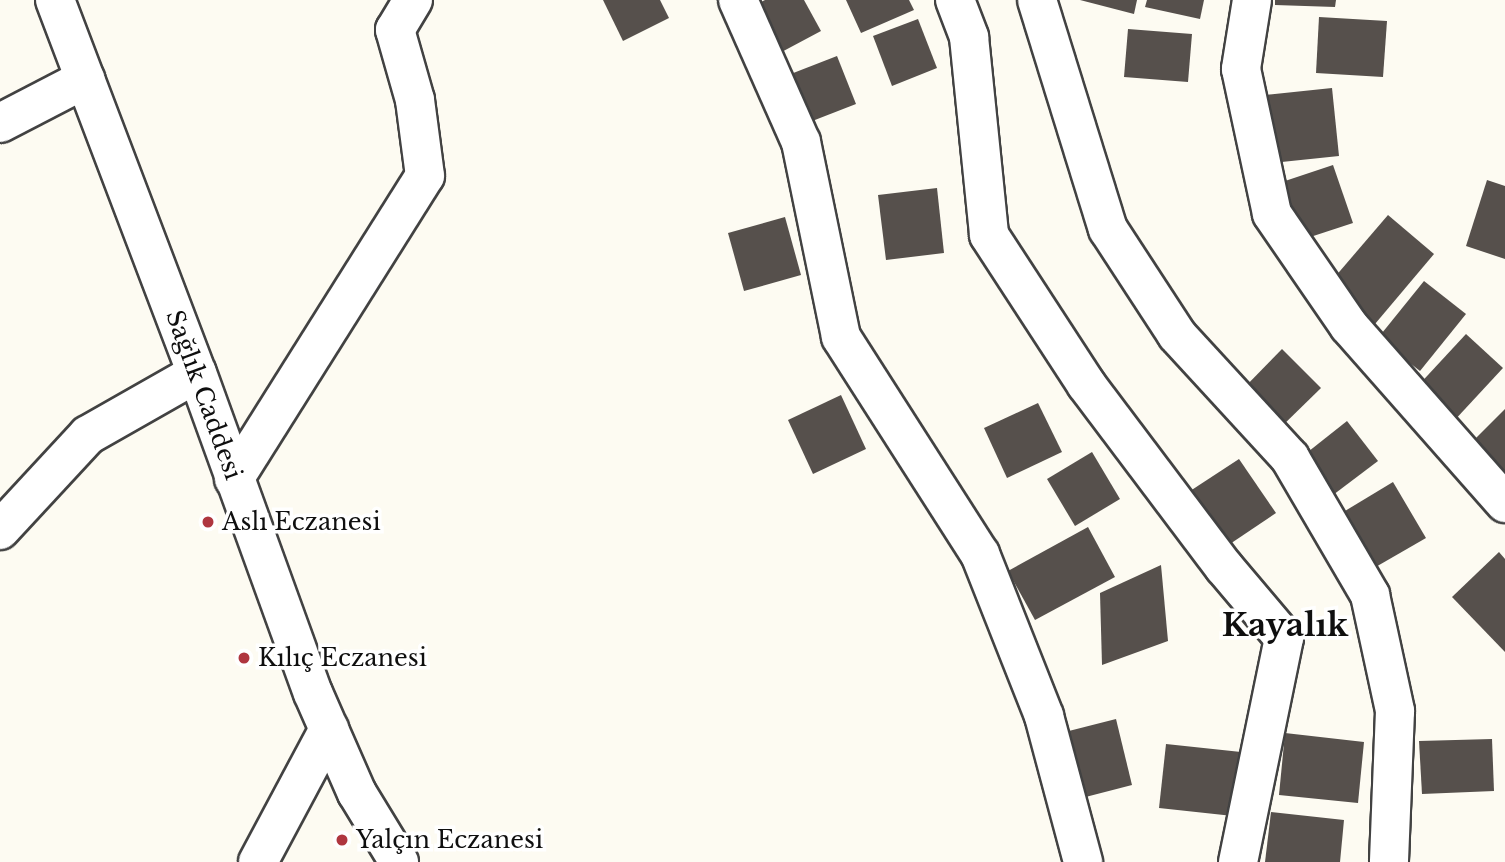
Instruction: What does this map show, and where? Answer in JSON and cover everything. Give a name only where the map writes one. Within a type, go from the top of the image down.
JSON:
[{"type":"street","name":"Sağlık Caddesi","points":[[55,0],[329,729],[357,793],[399,862]]},
{"type":"street","points":[[234,479],[425,176],[415,100],[395,30],[413,0]]},
{"type":"street","points":[[738,0],[801,142],[841,337],[980,554],[1044,716],[1083,862]]},
{"type":"street","points":[[955,0],[969,37],[989,235],[1086,384],[1224,567],[1284,638],[1238,862]]},
{"type":"street","points":[[1037,0],[1108,229],[1177,335],[1290,458],[1370,595],[1395,710],[1389,862]]},
{"type":"street","points":[[1252,0],[1241,69],[1272,214],[1349,326],[1505,503]]},
{"type":"street","points":[[0,123],[85,79]]},
{"type":"street","points":[[0,530],[88,435],[197,373]]},
{"type":"street","points":[[258,862],[329,729]]},
{"type":"building","points":[[603,0],[660,0],[669,18],[623,41]]},
{"type":"building","points":[[765,0],[804,0],[821,31],[776,55],[750,8]]},
{"type":"building","points":[[846,0],[909,0],[914,10],[861,33]]},
{"type":"building","points":[[1080,0],[1137,0],[1134,14]]},
{"type":"building","points":[[1147,0],[1204,0],[1200,19],[1145,7]]},
{"type":"building","points":[[1275,0],[1336,0],[1335,7],[1275,5]]},
{"type":"building","points":[[1319,17],[1387,21],[1383,77],[1316,73]]},
{"type":"building","points":[[918,19],[937,68],[892,86],[873,36]]},
{"type":"building","points":[[1128,29],[1192,34],[1188,82],[1124,77]]},
{"type":"building","points":[[837,56],[856,104],[802,125],[783,77]]},
{"type":"building","points":[[1332,88],[1339,156],[1272,163],[1265,95]]},
{"type":"building","points":[[1333,165],[1353,223],[1295,242],[1276,184]]},
{"type":"building","points":[[1487,180],[1505,186],[1505,259],[1466,246]]},
{"type":"building","points":[[937,188],[944,253],[886,260],[878,195]]},
{"type":"building","points":[[1388,215],[1434,254],[1375,324],[1328,285]]},
{"type":"building","points":[[785,217],[801,275],[744,291],[728,233]]},
{"type":"building","points":[[1424,281],[1466,314],[1420,371],[1378,338]]},
{"type":"building","points":[[1466,334],[1503,368],[1452,423],[1415,389]]},
{"type":"building","points":[[1282,349],[1321,388],[1277,431],[1239,393]]},
{"type":"building","points":[[841,395],[866,449],[813,474],[788,420]]},
{"type":"building","points":[[1038,403],[1062,452],[1007,478],[984,428]]},
{"type":"building","points":[[1505,409],[1505,484],[1467,447]]},
{"type":"building","points":[[1347,421],[1378,461],[1329,498],[1299,459]]},
{"type":"building","points":[[1092,452],[1120,499],[1075,526],[1047,479]]},
{"type":"building","points":[[1239,459],[1276,513],[1221,550],[1184,495]]},
{"type":"building","points":[[1393,482],[1426,538],[1367,572],[1335,517]]},
{"type":"building","points":[[1088,527],[1115,577],[1035,620],[1008,571]]},
{"type":"building","points":[[1499,552],[1505,559],[1505,652],[1452,597]]},
{"type":"building","points":[[1161,565],[1168,641],[1102,665],[1100,593]]},
{"type":"building","points":[[1116,719],[1132,785],[1074,800],[1057,734]]},
{"type":"building","points":[[1285,733],[1364,742],[1358,803],[1279,795]]},
{"type":"building","points":[[1492,739],[1494,791],[1422,794],[1419,741]]},
{"type":"building","points":[[1166,744],[1241,752],[1233,816],[1159,808]]},
{"type":"building","points":[[1271,812],[1344,820],[1340,862],[1265,862]]},
{"type":"place","name":"Aslı Eczanesi","points":[[208,522]]},
{"type":"place","name":"Kılıç Eczanesi","points":[[244,658]]},
{"type":"place","name":"Yalçın Eczanesi","points":[[342,840]]},
{"type":"district","name":"Kayalık","points":[[1285,625]]}]
